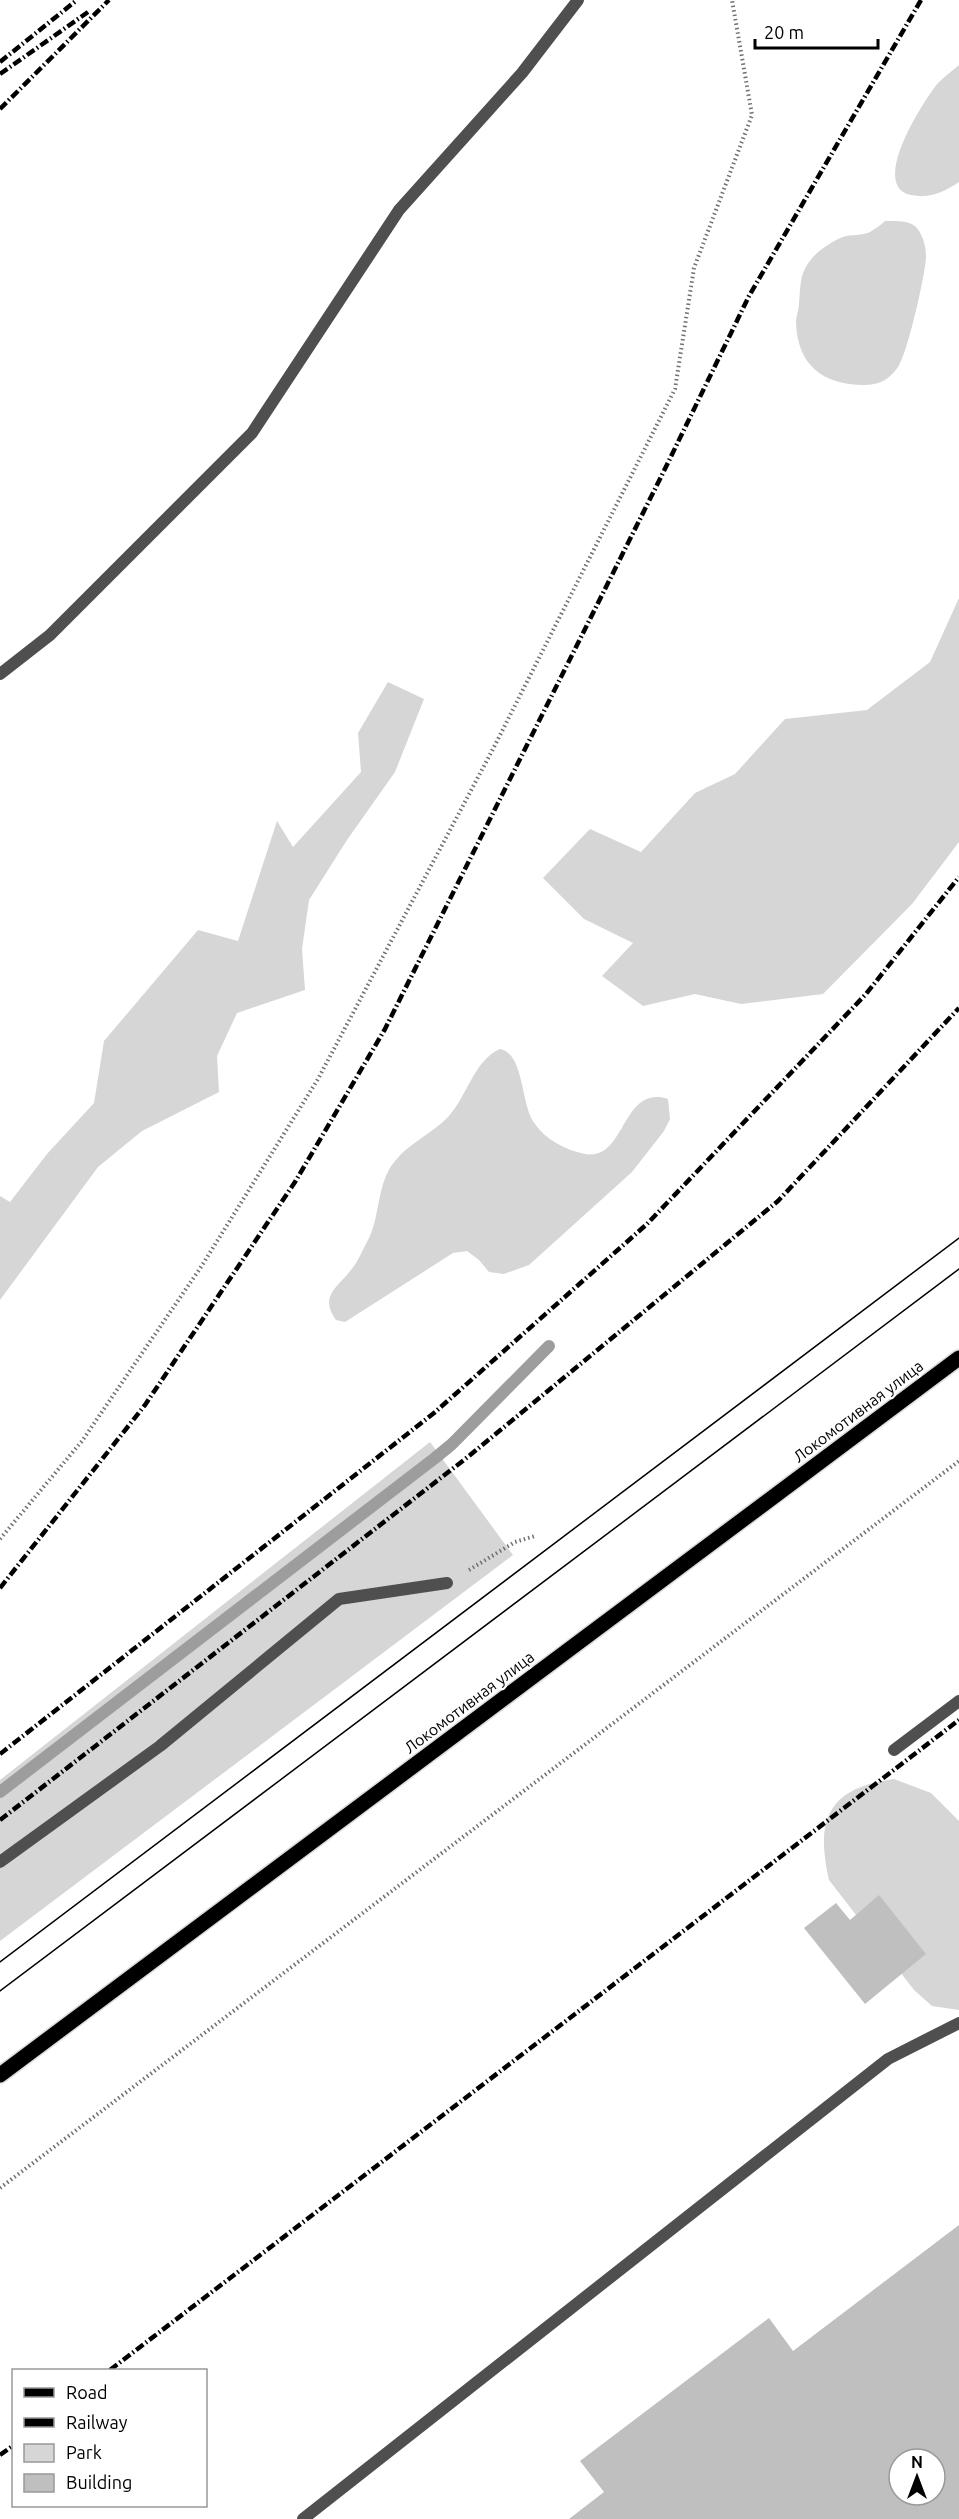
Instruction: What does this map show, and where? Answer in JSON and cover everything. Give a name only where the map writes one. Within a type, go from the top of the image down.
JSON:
[{"type":"main road","name":"Локомотивная улица","points":[[0,2074],[959,1358]]},
{"type":"lane","points":[[0,674],[50,635],[252,433],[399,210],[522,73],[578,0]]},
{"type":"lane","points":[[0,1862],[160,1746],[339,1599],[447,1584]]},
{"type":"lane","points":[[894,1750],[959,1701]]},
{"type":"lane","points":[[303,2519],[888,2059],[959,2023]]},
{"type":"path","points":[[0,1539],[82,1441],[201,1267],[318,1079],[493,749],[675,389],[694,268],[752,115],[732,0]]},
{"type":"path","points":[[0,2188],[959,1461]]},
{"type":"path","points":[[447,1584],[515,1542],[535,1536]]},
{"type":"green space","points":[[959,65],[959,182],[936,194],[911,195],[899,188],[895,176],[903,142],[931,92]]},
{"type":"green space","points":[[885,221],[910,223],[916,227],[924,241],[926,257],[923,280],[906,346],[898,367],[883,381],[864,385],[836,381],[815,369],[801,350],[796,322],[802,277],[810,260],[825,247],[843,237],[870,232]]},
{"type":"green space","points":[[959,598],[959,842],[912,904],[823,994],[741,1004],[695,994],[643,1006],[602,976],[633,943],[584,919],[543,878],[590,829],[641,852],[695,793],[735,774],[785,719],[867,710],[930,662]]},
{"type":"green space","points":[[388,682],[424,699],[395,772],[347,840],[309,900],[302,949],[305,990],[237,1013],[217,1056],[219,1092],[142,1131],[98,1167],[0,1300],[0,1196],[10,1202],[47,1154],[94,1103],[104,1041],[198,930],[238,941],[277,821],[293,847],[361,772],[358,733]]},
{"type":"green space","points":[[500,1049],[514,1060],[530,1116],[535,1124],[557,1144],[571,1150],[585,1154],[598,1153],[609,1147],[632,1112],[641,1102],[653,1097],[668,1099],[670,1119],[664,1131],[632,1172],[529,1265],[504,1274],[489,1272],[467,1251],[453,1253],[345,1322],[336,1320],[329,1305],[330,1298],[336,1287],[356,1264],[367,1242],[375,1222],[381,1190],[389,1170],[407,1149],[448,1117],[477,1070],[491,1054]]},
{"type":"green space","points":[[430,1442],[513,1555],[0,1941],[0,1780]]},
{"type":"green space","points":[[894,1779],[931,1793],[959,1821],[959,2010],[932,2006],[914,1990],[829,1880],[824,1840],[831,1810],[854,1790],[872,1783]]},
{"type":"building","points":[[879,1895],[926,1954],[865,2004],[804,1928],[836,1903],[850,1920]]},
{"type":"building","points":[[959,2225],[959,2519],[569,2519],[604,2492],[580,2461],[769,2318],[793,2351]]},
{"type":"waterway","points":[[0,1792],[435,1458],[452,1444],[549,1346]]},
{"type":"tram line","points":[[0,1962],[959,1238]]},
{"type":"tram line","points":[[0,1991],[959,1269]]},
{"type":"railway","points":[[0,62],[77,0]]},
{"type":"railway","points":[[0,109],[109,0]]},
{"type":"railway","points":[[0,1588],[145,1405],[295,1182],[385,1029],[749,296],[921,0]]},
{"type":"railway","points":[[0,74],[88,12]]},
{"type":"railway","points":[[0,1754],[434,1413],[647,1224],[866,994],[959,877]]},
{"type":"railway","points":[[0,1820],[469,1456],[778,1201],[959,1008]]},
{"type":"railway","points":[[111,2369],[959,1720]]},
{"type":"railway","points":[[0,2455],[12,2446]]}]
